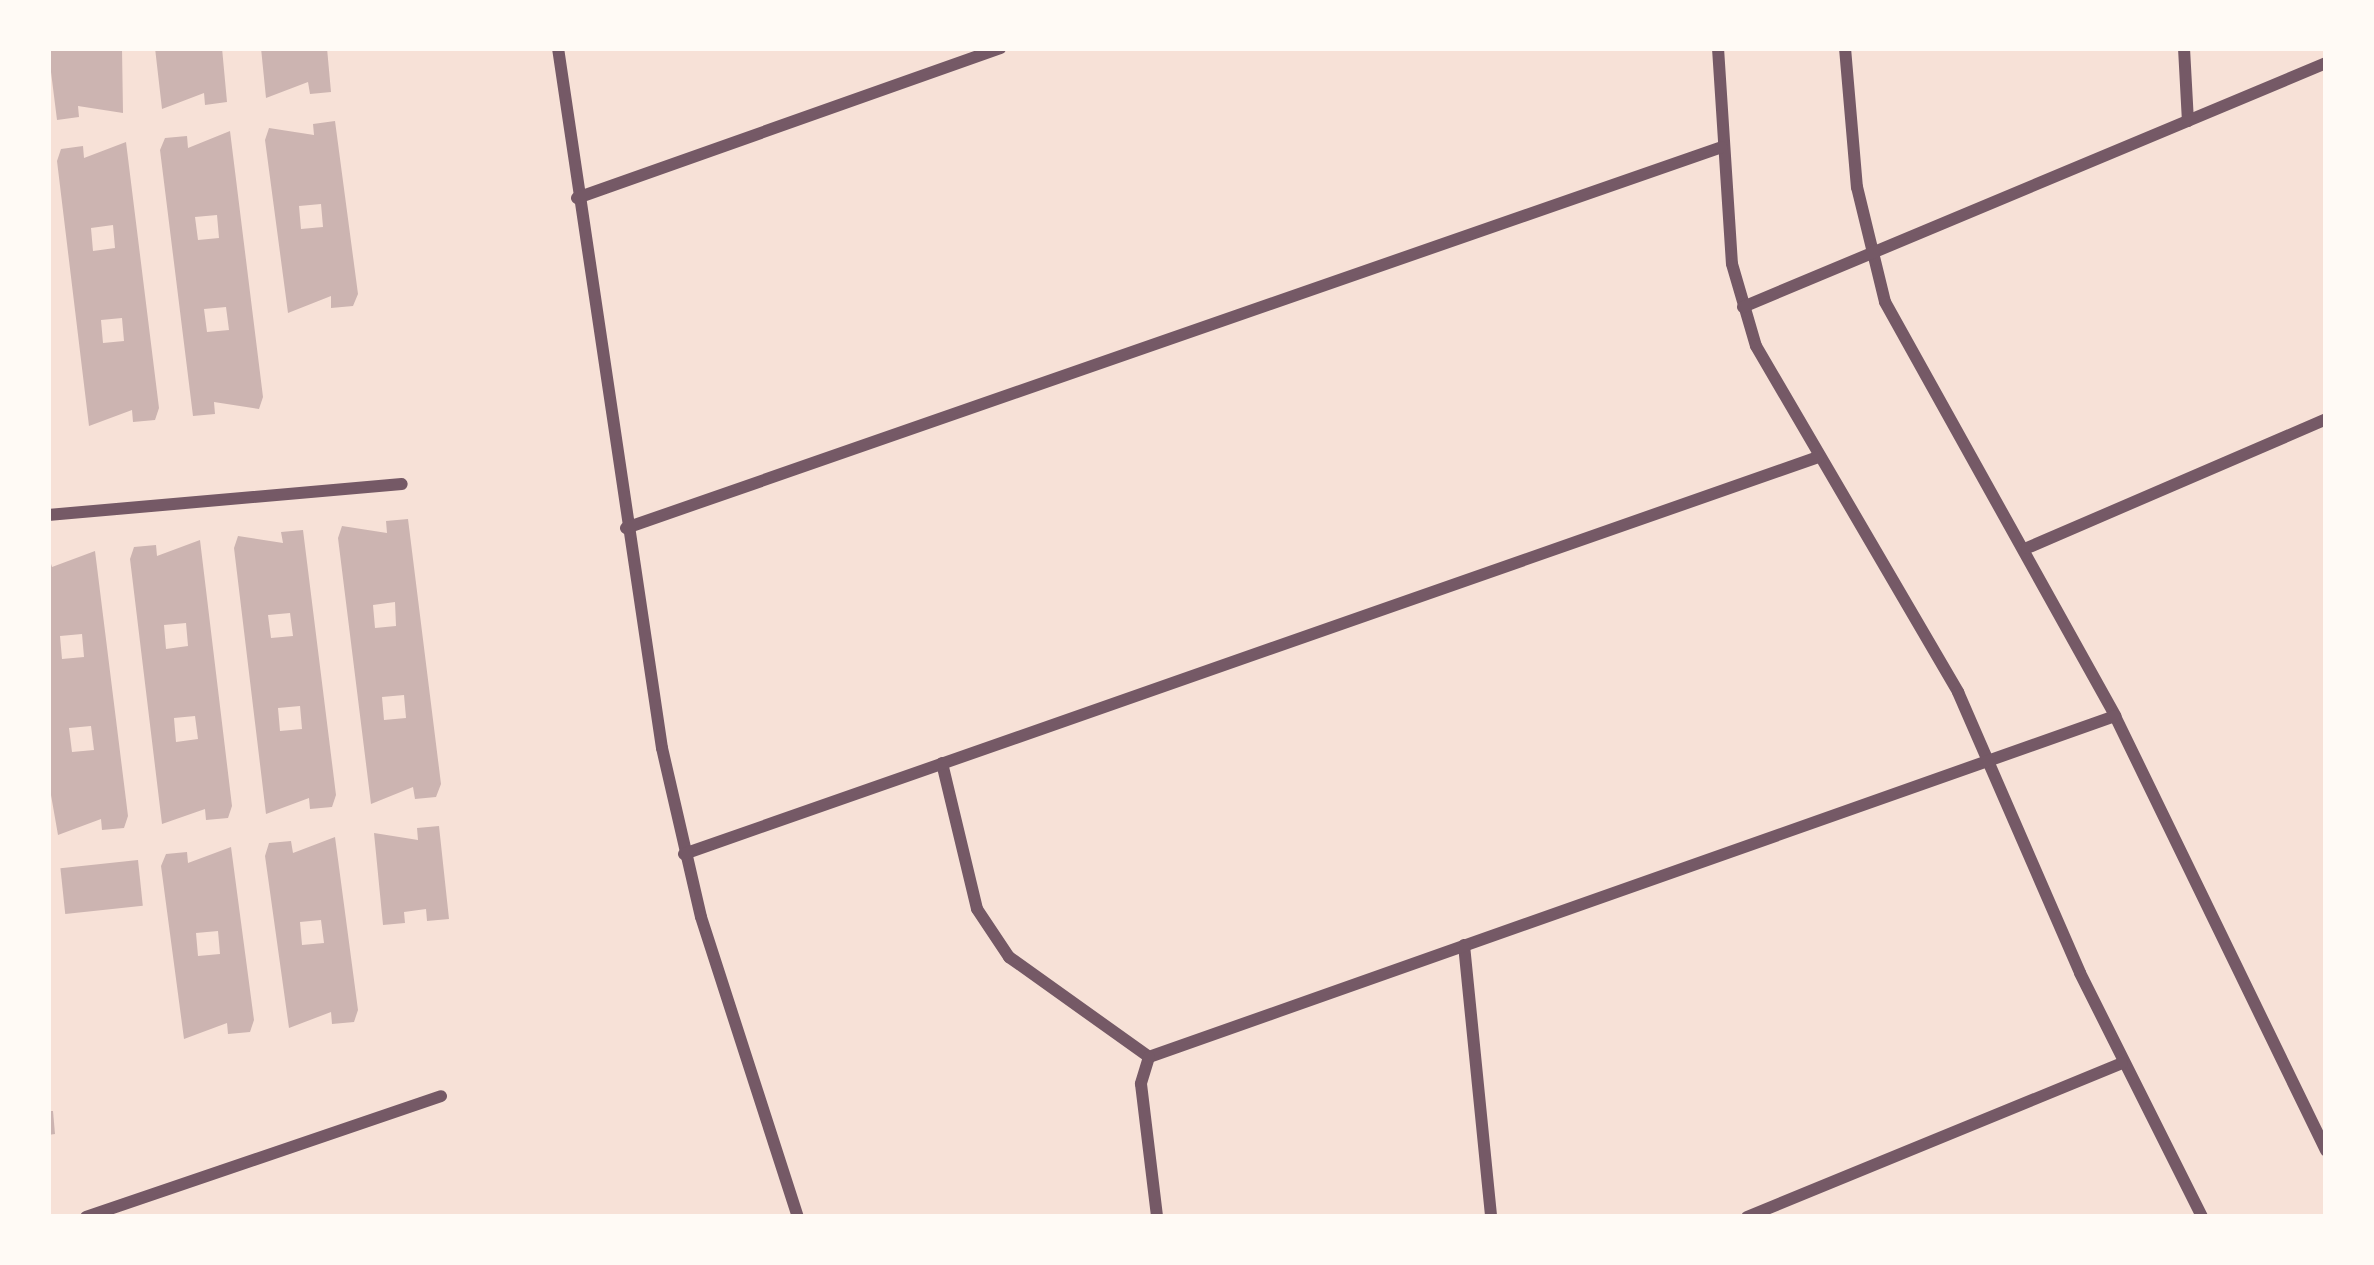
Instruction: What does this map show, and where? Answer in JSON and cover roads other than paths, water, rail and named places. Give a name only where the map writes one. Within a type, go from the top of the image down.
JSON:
[{"type":"street","points":[[558,48],[626,528],[684,854],[797,1217]]},
{"type":"street","points":[[577,198],[1000,48]]},
{"type":"street","points":[[1718,48],[1722,147],[1743,308],[1818,457],[1991,760],[2122,1063],[2202,1217]]},
{"type":"street","points":[[1845,48],[1869,253],[1909,346],[2026,548],[2115,716],[2326,1150]]},
{"type":"street","points":[[2184,48],[2188,121]]},
{"type":"street","points":[[1743,308],[2326,63]]},
{"type":"street","points":[[626,528],[1722,147]]},
{"type":"street","points":[[2026,548],[2326,419]]},
{"type":"street","points":[[684,854],[1818,457]]},
{"type":"street","points":[[48,515],[402,484]]},
{"type":"street","points":[[1149,1057],[2115,716]]},
{"type":"street","points":[[942,763],[977,909],[1009,957],[1149,1057]]},
{"type":"street","points":[[1464,945],[1492,1217]]},
{"type":"street","points":[[1149,1057],[1141,1084],[1157,1217]]},
{"type":"street","points":[[1747,1217],[2122,1063]]},
{"type":"street","points":[[86,1217],[441,1096]]}]
